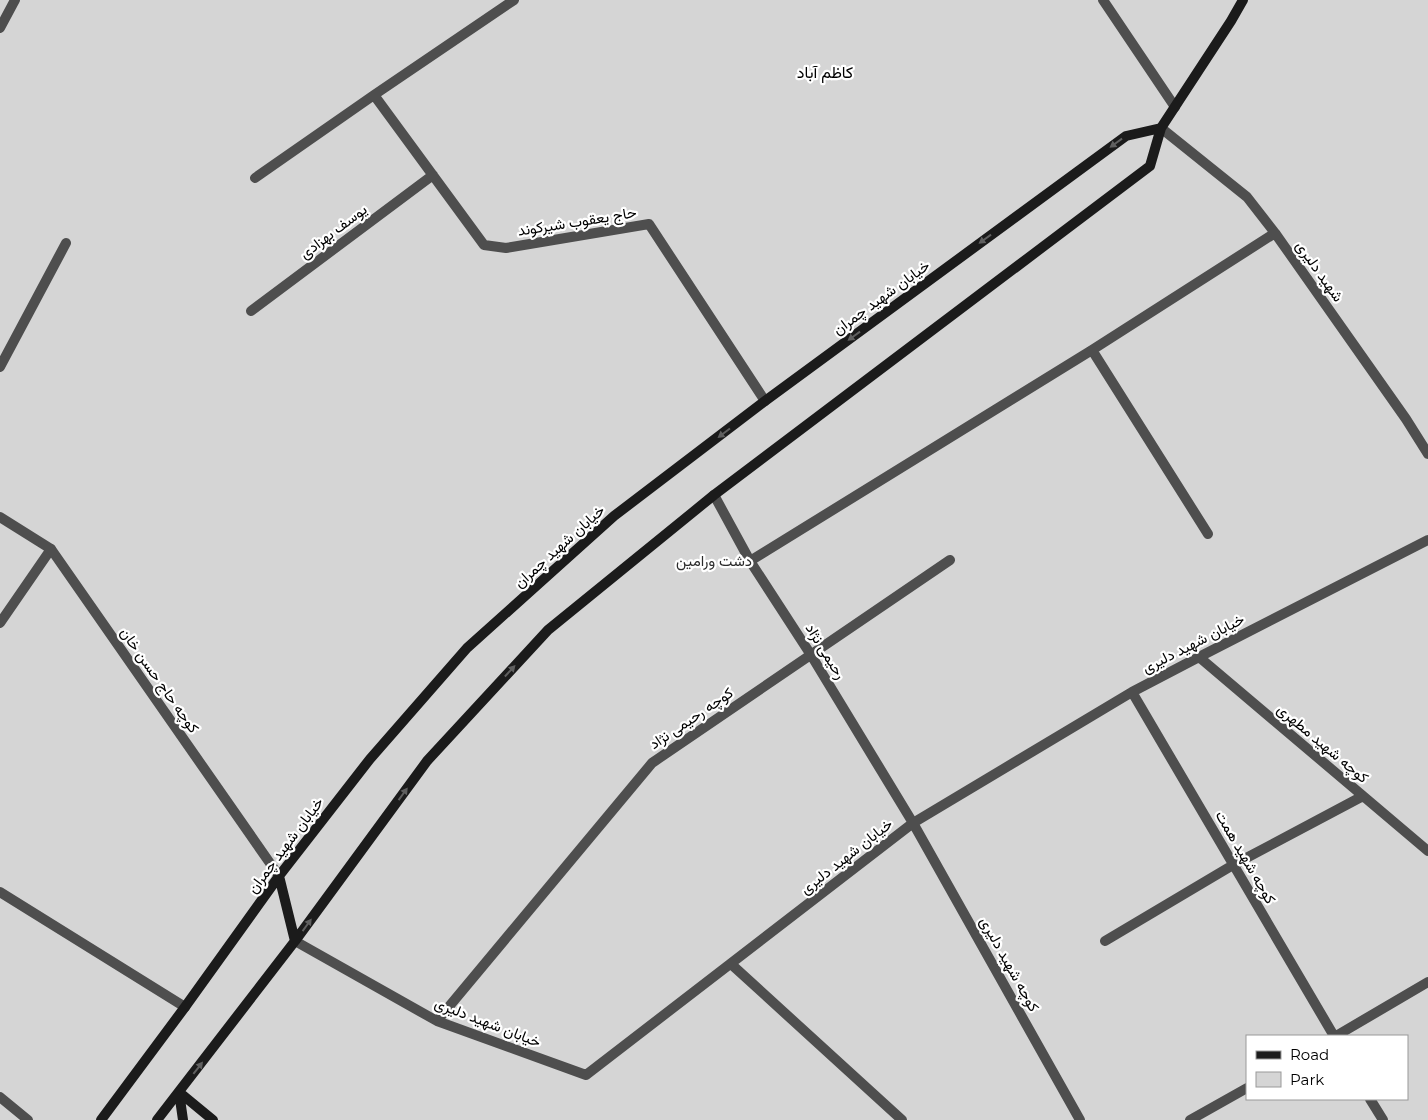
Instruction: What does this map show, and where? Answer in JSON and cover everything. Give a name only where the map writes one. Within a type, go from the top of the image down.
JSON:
[{"type":"main road","points":[[157,1120],[295,941],[427,761],[548,630],[714,495],[1150,166],[1162,128],[1231,21],[1242,0]]},
{"type":"main road","name":"خیابان شهید چمران","points":[[101,1120],[185,1007],[278,876],[370,759],[467,648],[614,516],[765,401],[1126,136],[1162,128]]},
{"type":"main road","points":[[278,876],[295,941]]},
{"type":"main road","points":[[179,1092],[183,1120]]},
{"type":"main road","points":[[179,1092],[213,1120]]},
{"type":"street","points":[[0,28],[15,0]]},
{"type":"street","points":[[255,178],[374,94],[514,0]]},
{"type":"street","points":[[1103,0],[1176,107]]},
{"type":"street","name":"حاج یعقوب شیرکوند","points":[[374,94],[484,245],[506,248],[649,224],[765,401]]},
{"type":"street","name":"شهید دلیری","points":[[1162,128],[1247,197],[1275,233],[1406,419],[1428,454]]},
{"type":"street","name":"یوسف بهزادی","points":[[251,311],[433,176]]},
{"type":"street","points":[[750,561],[1092,350],[1275,233]]},
{"type":"street","points":[[0,367],[66,244]]},
{"type":"street","points":[[1092,350],[1208,534]]},
{"type":"street","name":"رحیمی نژاد","points":[[714,495],[750,561],[811,655],[913,823]]},
{"type":"street","name":"کوچه حاج حسن خان","points":[[0,518],[51,550],[278,876]]},
{"type":"street","name":"خیابان شهید دلیری","points":[[295,941],[438,1021],[586,1075],[913,823],[1132,692],[1428,540]]},
{"type":"street","points":[[0,623],[51,550]]},
{"type":"street","name":"کوچه رحیمی نژاد","points":[[438,1021],[652,763],[950,560]]},
{"type":"street","name":"کوچه شهید مطهری","points":[[1199,657],[1426,847]]},
{"type":"street","name":"کوچه شهید همت","points":[[1132,692],[1334,1035]]},
{"type":"street","points":[[1105,941],[1233,866],[1363,796]]},
{"type":"street","name":"کوچه شهید دلیری","points":[[913,823],[1080,1120]]},
{"type":"street","points":[[0,892],[185,1007]]},
{"type":"street","points":[[731,964],[902,1120]]},
{"type":"street","points":[[1337,1035],[1428,982]]},
{"type":"street","points":[[1190,1120],[1246,1089]]},
{"type":"street","points":[[0,1097],[28,1120]]},
{"type":"street","points":[[1371,1100],[1382,1120]]},
{"type":"green space","name":"دشت ورامین","points":[[0,0],[1428,0],[1428,1120],[0,1120]]},
{"type":"district","name":"کاظم آباد","points":[[825,72]]}]
